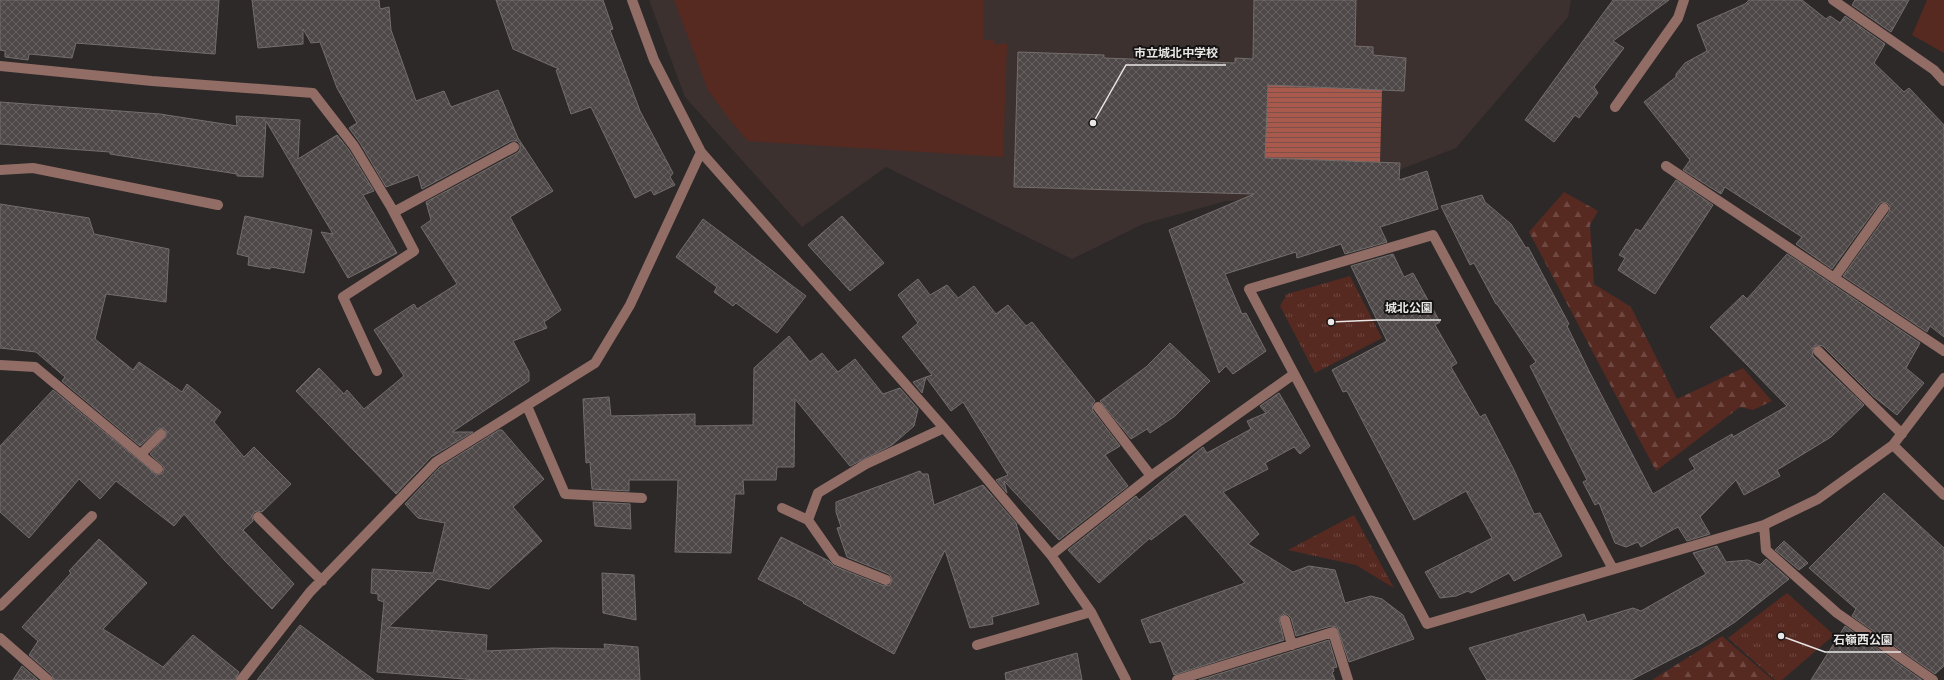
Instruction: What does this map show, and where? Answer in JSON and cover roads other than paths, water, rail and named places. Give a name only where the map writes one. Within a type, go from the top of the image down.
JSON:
[{"type":"street","points":[[632,0],[654,60],[701,152],[944,428],[1051,555],[1091,612],[1126,680]]},
{"type":"street","points":[[1615,107],[1678,18],[1684,0]]},
{"type":"street","points":[[1833,0],[1934,70],[1944,81]]},
{"type":"street","points":[[0,66],[152,81],[313,93],[354,146],[394,212],[414,251],[343,297],[377,371]]},
{"type":"street","points":[[394,212],[514,147]]},
{"type":"street","points":[[241,680],[310,592],[436,462],[595,364],[630,305],[701,152]]},
{"type":"street","points":[[1666,166],[1944,351]]},
{"type":"street","points":[[0,170],[34,168],[218,205]]},
{"type":"street","points":[[1834,278],[1884,208]]},
{"type":"street","points":[[1613,569],[1433,235],[1249,289],[1427,624],[1764,525],[1818,499],[1893,445],[1944,378]]},
{"type":"street","points":[[1818,351],[1902,434]]},
{"type":"street","points":[[0,366],[35,367],[158,469]]},
{"type":"street","points":[[1051,555],[1151,476],[1294,374]]},
{"type":"street","points":[[527,406],[565,494],[642,498]]},
{"type":"street","points":[[1098,407],[1151,476]]},
{"type":"street","points":[[808,520],[818,493],[866,464],[944,428]]},
{"type":"street","points":[[141,454],[161,434]]},
{"type":"street","points":[[1893,445],[1944,495]]},
{"type":"street","points":[[782,508],[808,520],[836,560],[886,580]]},
{"type":"street","points":[[0,606],[92,516]]},
{"type":"street","points":[[258,517],[322,581]]},
{"type":"street","points":[[1764,525],[1766,550],[1837,613],[1933,680]]},
{"type":"street","points":[[977,645],[1091,612]]},
{"type":"street","points":[[1285,620],[1292,645]]},
{"type":"street","points":[[1176,680],[1333,632],[1348,680]]},
{"type":"street","points":[[0,638],[48,680]]},
{"type":"place","name":"市立城北中学校","points":[[1093,123]]},
{"type":"place","name":"城北公園","points":[[1331,322]]},
{"type":"place","name":"石嶺西公園","points":[[1781,636]]}]
